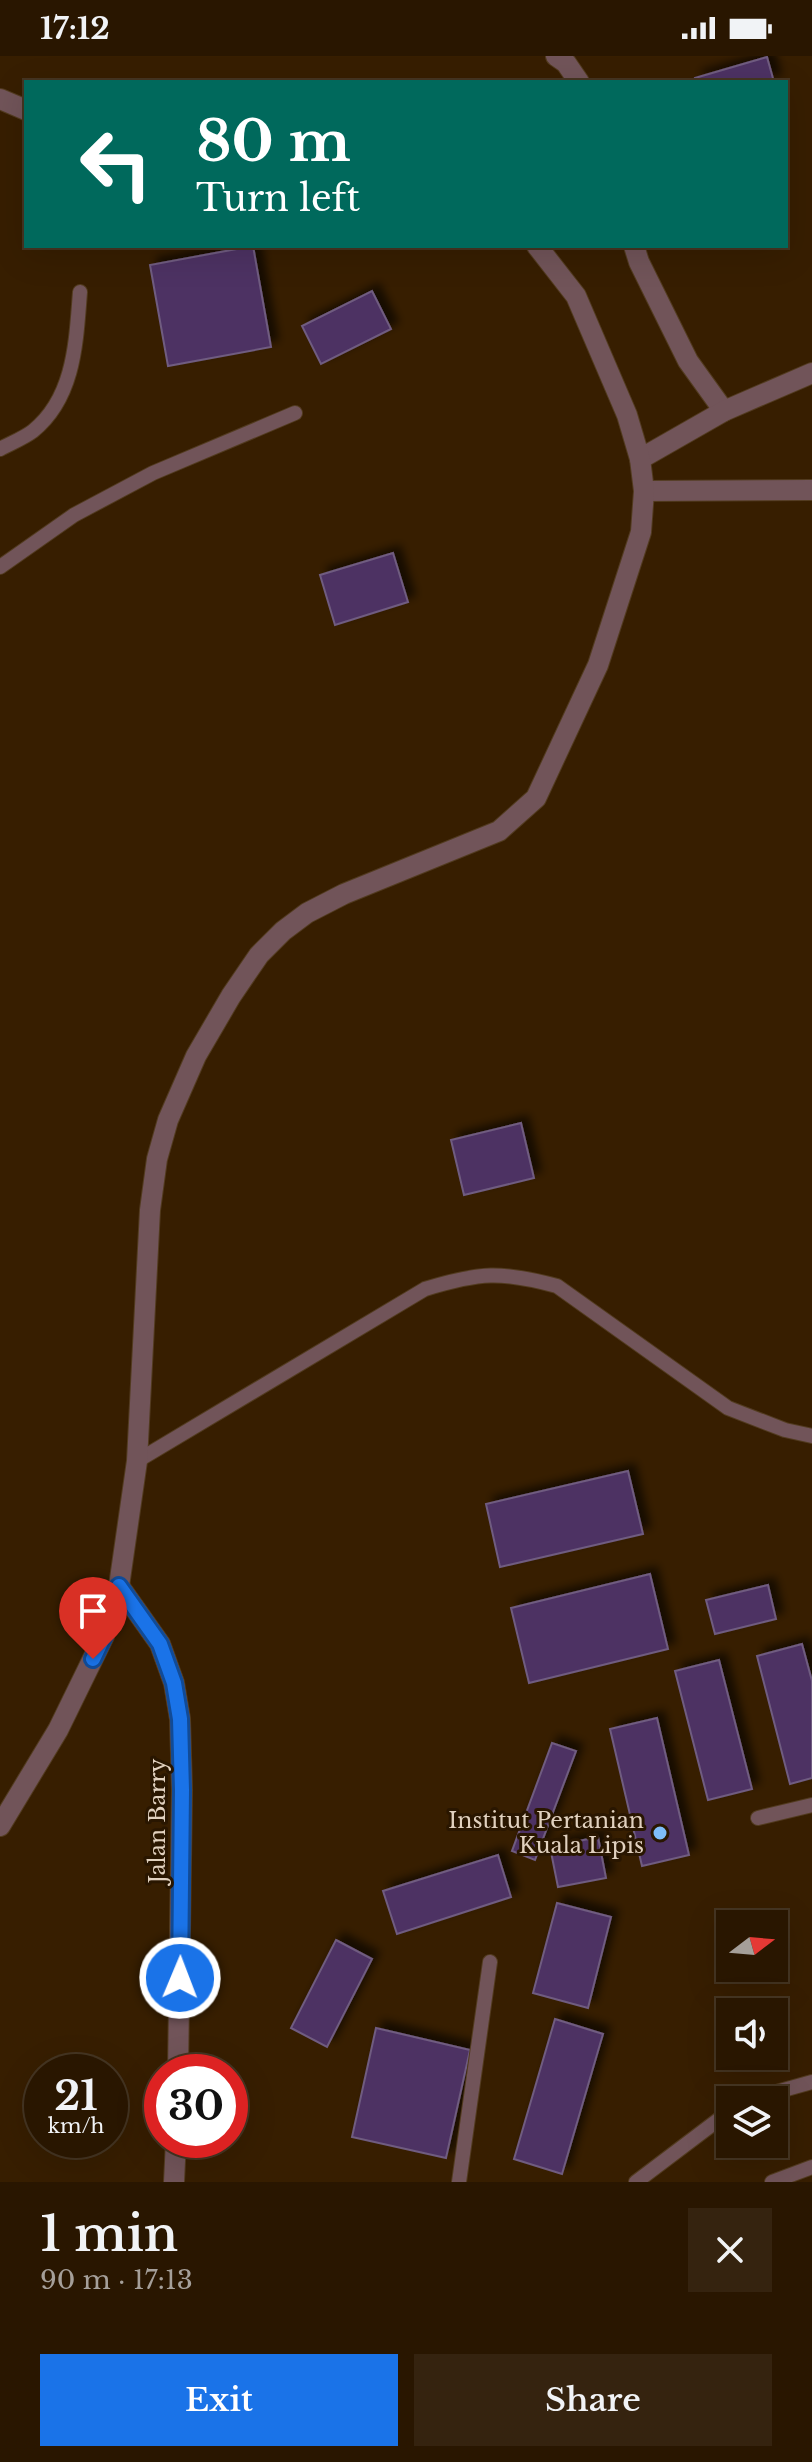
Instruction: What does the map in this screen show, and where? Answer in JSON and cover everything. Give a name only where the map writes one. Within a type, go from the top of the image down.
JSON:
[{"type":"street","points":[[556,56],[566,63],[578,80]]},
{"type":"street","points":[[0,99],[24,109]]},
{"type":"street","points":[[0,1826],[58,1730],[104,1636],[119,1586],[137,1461],[150,1210],[157,1159],[168,1120],[196,1056],[259,955],[283,931],[307,913],[344,894],[499,831],[536,798],[598,665],[641,532],[644,491],[640,459],[627,415],[576,296],[539,248]]},
{"type":"street","points":[[635,248],[688,361],[724,411]]},
{"type":"street","points":[[640,459],[724,411],[812,373]]},
{"type":"street","points":[[644,491],[812,490]]},
{"type":"street","name":"Jalan Barry","points":[[119,1586],[160,1644],[174,1683],[180,1719],[178,2054]]},
{"type":"street","points":[[174,2182],[175,2158]]},
{"type":"lane","points":[[0,449],[33,431],[59,402],[75,353],[80,292]]},
{"type":"lane","points":[[0,567],[74,515],[153,473],[295,413]]},
{"type":"lane","points":[[137,1461],[425,1289],[456,1279],[489,1274],[525,1277],[557,1286],[728,1408],[785,1430],[812,1436]]},
{"type":"lane","points":[[758,1818],[812,1805]]},
{"type":"lane","points":[[459,2182],[490,1962]]},
{"type":"lane","points":[[788,2089],[812,2082]]},
{"type":"lane","points":[[636,2182],[716,2122]]},
{"type":"lane","points":[[772,2182],[812,2167]]},
{"type":"building","points":[[767,57],[773,80],[696,80]]},
{"type":"building","points":[[253,248],[271,347],[168,366],[150,265]]},
{"type":"building","points":[[372,291],[391,329],[321,364],[302,326]]},
{"type":"building","points":[[393,553],[408,602],[335,625],[320,575]]},
{"type":"building","points":[[521,1123],[534,1178],[464,1195],[451,1140]]},
{"type":"building","points":[[628,1471],[643,1534],[500,1567],[486,1504]]},
{"type":"building","points":[[650,1574],[668,1649],[529,1683],[511,1608]]},
{"type":"building","points":[[768,1585],[776,1619],[715,1634],[706,1600]]},
{"type":"building","points":[[802,1644],[812,1681],[812,1778],[790,1784],[757,1656]]},
{"type":"building","points":[[719,1660],[752,1789],[708,1800],[675,1671]]},
{"type":"building","points":[[657,1718],[689,1855],[642,1866],[610,1729]]},
{"type":"building","points":[[552,1743],[576,1751],[535,1860],[512,1851]]},
{"type":"building","points":[[598,1837],[606,1878],[558,1887],[550,1847]]},
{"type":"building","points":[[498,1855],[511,1897],[397,1934],[383,1891]]},
{"type":"building","points":[[557,1903],[611,1917],[588,2008],[533,1993]]},
{"type":"building","points":[[336,1940],[372,1959],[327,2047],[291,2028]]},
{"type":"building","points":[[555,2019],[603,2034],[562,2174],[514,2159]]},
{"type":"building","points":[[376,2028],[470,2050],[446,2158],[352,2137]]},
{"type":"place","name":"Institut Pertanian Kuala Lipis","points":[[660,1833]]},
{"type":"route","points":[[93,1659],[104,1636],[119,1586],[160,1644],[174,1683],[180,1719],[180,1978]]}]
